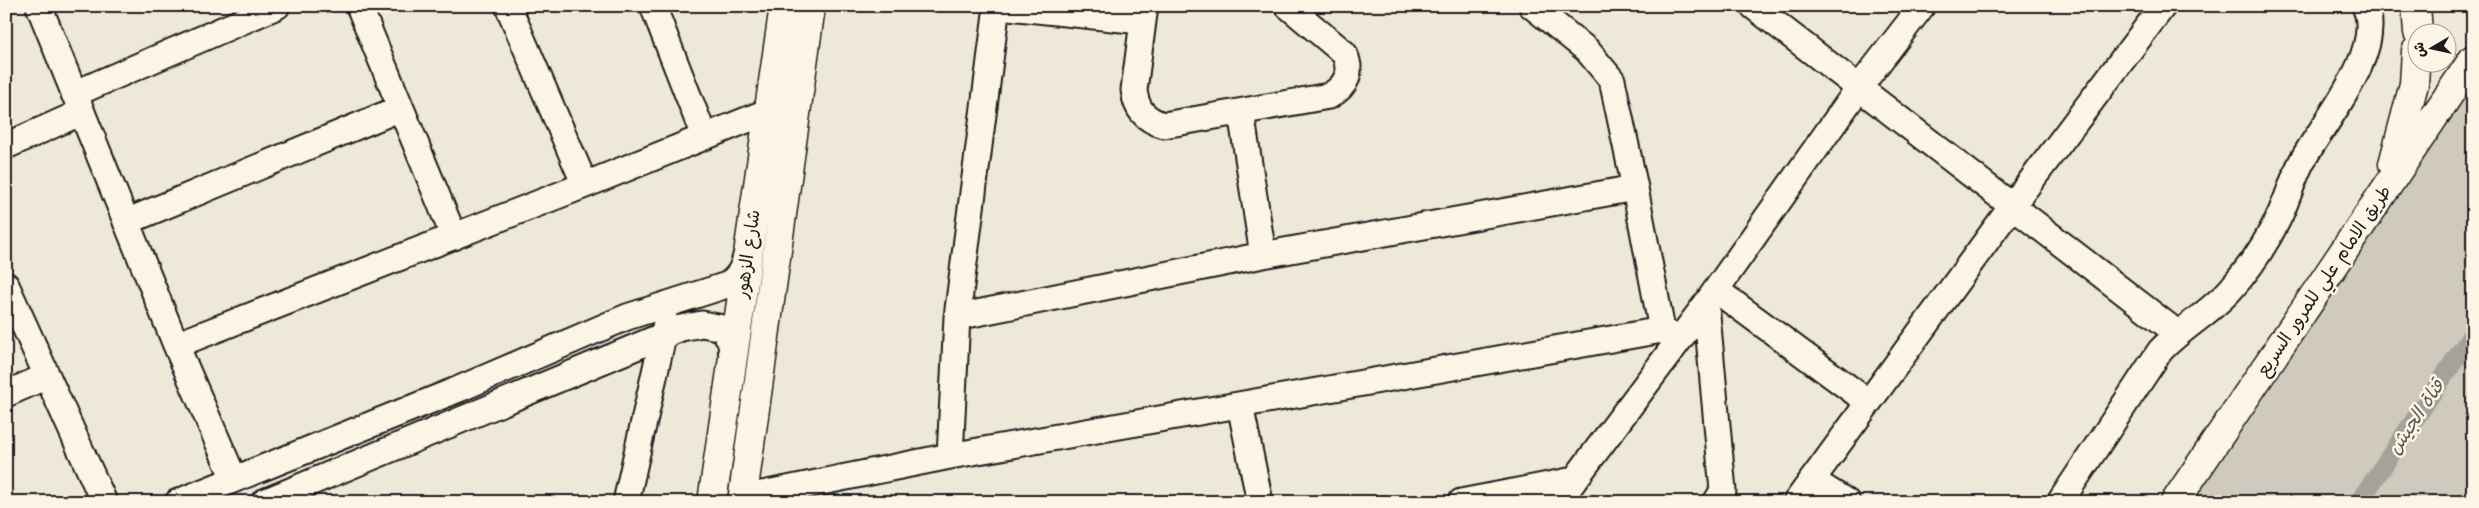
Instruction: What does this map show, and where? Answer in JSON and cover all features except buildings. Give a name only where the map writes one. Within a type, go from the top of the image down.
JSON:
[{"type":"main road","name":"شارع الزهور","points":[[712,502],[784,6]]},
{"type":"main road","name":"شارع الزهور","points":[[742,500],[812,6]]},
{"type":"main road","points":[[2416,6],[2417,22]]},
{"type":"main road","name":"طريق الامام علي للمرور السريع","points":[[2175,502],[2473,59]]},
{"type":"main road","points":[[2386,189],[2414,84],[2415,72]]},
{"type":"street","points":[[39,6],[176,345],[234,480]]},
{"type":"street","points":[[6,146],[78,103],[277,6]]},
{"type":"street","points":[[359,6],[454,237]]},
{"type":"street","points":[[508,6],[585,186]]},
{"type":"street","points":[[652,6],[704,136]]},
{"type":"street","points":[[950,456],[957,317],[998,6],[1143,14],[1134,90],[1136,101],[1150,121],[1164,125],[1329,96],[1344,84],[1349,74],[1349,63],[1344,53],[1288,6]]},
{"type":"street","points":[[1532,6],[1587,50],[1612,80],[1635,188],[1670,334]]},
{"type":"street","points":[[1753,6],[1858,89],[2177,333]]},
{"type":"street","points":[[1558,502],[1670,334],[1711,297],[1858,89],[1922,6]]},
{"type":"street","points":[[1796,502],[2012,206],[2163,6]]},
{"type":"street","points":[[2060,502],[2160,351],[2177,333],[2230,290],[2277,221],[2301,164],[2354,80],[2368,37],[2365,6]]},
{"type":"street","points":[[126,222],[401,108]]},
{"type":"street","points":[[176,345],[585,186],[769,111]]},
{"type":"street","points":[[1242,112],[1263,255]]},
{"type":"street","points":[[957,317],[1263,255],[1635,188]]},
{"type":"street","points":[[178,502],[459,389],[627,317],[671,301],[727,285],[736,279],[742,269],[748,251]]},
{"type":"street","points":[[6,285],[104,502]]},
{"type":"street","points":[[1711,297],[1868,402]]},
{"type":"street","points":[[1711,297],[1721,498]]},
{"type":"street","points":[[626,502],[671,301]]},
{"type":"street","points":[[285,499],[681,328],[702,324],[723,328],[731,343],[732,363]]},
{"type":"street","points":[[742,500],[950,456],[1240,405],[1670,334]]},
{"type":"street","points":[[6,394],[47,376]]},
{"type":"street","points":[[1240,405],[1260,502]]},
{"type":"street","points":[[1461,502],[1574,480]]},
{"type":"street","points":[[1812,480],[1846,502]]},
{"type":"shaded area","points":[[2473,70],[2473,502],[2182,502]]},
{"type":"waterway","name":"قناة الجيش","points":[[2359,502],[2473,333]]}]
